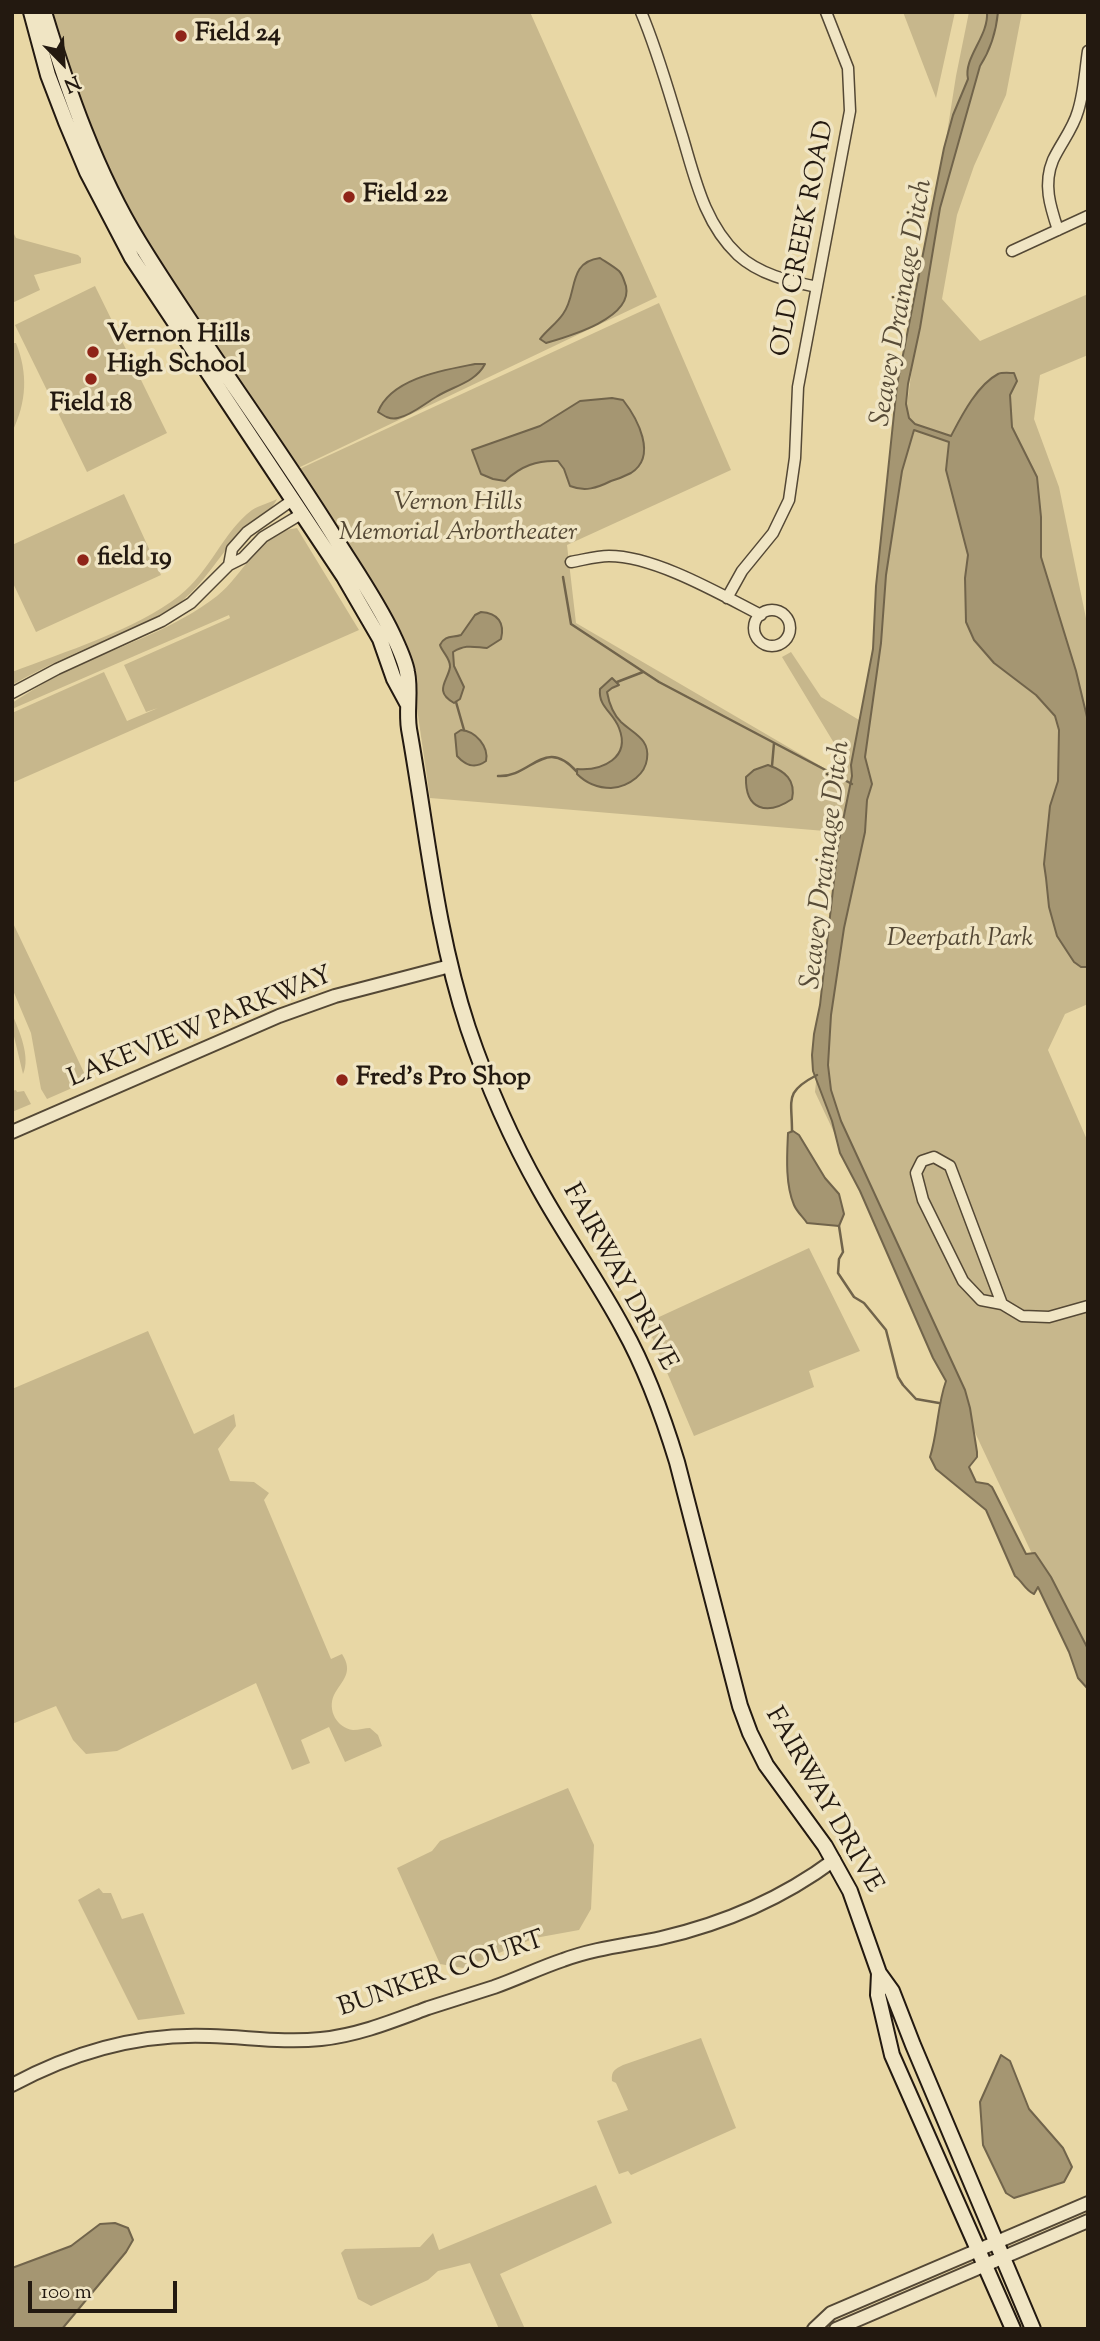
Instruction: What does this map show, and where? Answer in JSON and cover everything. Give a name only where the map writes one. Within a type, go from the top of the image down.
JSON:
[{"type":"main road","name":"FAIRWAY DRIVE","points":[[31,12],[48,75],[61,110],[87,173],[132,258],[294,499],[369,617],[394,679],[409,707]]},
{"type":"main road","name":"FAIRWAY DRIVE","points":[[44,12],[67,85],[110,187],[139,241],[311,499],[400,650],[407,673],[408,722],[419,780],[430,867],[450,966],[470,1034],[514,1141],[540,1190],[623,1327],[647,1376],[667,1426],[740,1706],[750,1733],[766,1765],[834,1860],[850,1891],[880,1973],[892,1991],[1033,2329]]},
{"type":"main road","name":"FAIRWAY DRIVE","points":[[880,1973],[878,1995],[892,2055],[1013,2329]]},
{"type":"street","points":[[641,12],[654,44],[701,196],[720,234],[738,255],[753,266],[783,279],[817,287]]},
{"type":"street","name":"OLD CREEK ROAD","points":[[727,598],[742,571],[774,533],[789,500],[793,478],[798,387],[850,111],[848,68],[826,12]]},
{"type":"street","points":[[1058,230],[1049,204],[1048,176],[1053,160],[1078,113],[1088,51]]},
{"type":"street","points":[[1012,251],[1088,216]]},
{"type":"street","points":[[229,565],[232,549],[247,532],[294,499]]},
{"type":"street","points":[[12,693],[57,669],[162,621],[191,603],[229,565],[243,558],[263,537],[303,513]]},
{"type":"street","points":[[571,562],[609,556],[652,564],[761,615]]},
{"type":"street","name":"LAKEVIEW PARKWAY","points":[[12,1132],[279,1016],[335,996],[450,966]]},
{"type":"street","points":[[1002,1304],[950,1166],[934,1157],[922,1161],[916,1173],[923,1200],[963,1280],[981,1300],[1002,1304],[1022,1316],[1049,1318],[1088,1306]]},
{"type":"street","name":"BUNKER COURT","points":[[12,2085],[72,2057],[133,2041],[176,2036],[289,2041],[323,2039],[373,2028],[565,1959],[660,1938],[723,1920],[779,1894],[834,1860]]},
{"type":"street","points":[[814,2329],[831,2313],[1088,2203]]},
{"type":"street","points":[[836,2329],[1088,2221]]},
{"type":"green space","points":[[52,12],[530,12],[657,297],[296,469],[188,306],[122,193],[94,135],[70,74]]},
{"type":"green space","points":[[903,12],[955,12],[936,98]]},
{"type":"green space","name":"Deerpath Park","points":[[969,12],[1022,12],[1006,95],[974,166],[957,215],[942,299],[980,341],[1088,294],[1088,355],[1040,375],[1034,419],[1059,487],[1088,628],[1088,1004],[1065,1014],[1048,1050],[1088,1142],[1088,1673],[815,1092],[829,950],[849,833],[430,798],[413,681],[297,470],[659,303],[731,470],[567,545],[576,623],[836,775],[840,753],[782,657],[791,652],[821,697],[864,723],[924,279],[956,76]]},
{"type":"green space","points":[[12,230],[16,238],[78,255],[81,263],[34,275],[40,290],[12,303]]},
{"type":"green space","name":"Field 18","points":[[95,286],[167,433],[87,472],[15,325]]},
{"type":"green space","points":[[12,343],[16,343],[23,365],[24,388],[21,410],[12,432]]},
{"type":"green space","name":"field 19","points":[[124,494],[161,575],[36,632],[12,581],[12,545]]},
{"type":"green space","points":[[277,499],[269,510],[238,536],[198,586],[182,601],[149,620],[12,685],[12,672],[121,630],[179,596],[199,576],[242,519],[255,508]]},
{"type":"green space","points":[[297,528],[359,630],[12,783],[12,713],[104,672],[127,721],[158,708],[146,712],[124,665],[230,618],[229,615],[12,709],[12,703],[61,674],[185,617],[227,587],[272,537]]},
{"type":"green space","points":[[12,921],[88,1081],[47,1099],[41,1089],[31,1033],[12,988]]},
{"type":"green space","points":[[12,1014],[25,1052],[23,1074],[12,1028]]},
{"type":"green space","points":[[12,1091],[24,1091],[31,1104],[12,1112]]},
{"type":"green space","points":[[809,1248],[860,1351],[809,1371],[814,1387],[694,1436],[646,1323]]},
{"type":"green space","points":[[148,1331],[194,1434],[234,1414],[236,1426],[218,1449],[230,1481],[254,1482],[269,1493],[264,1500],[331,1659],[342,1654],[347,1666],[346,1676],[332,1701],[335,1717],[347,1729],[370,1728],[378,1735],[382,1746],[345,1762],[329,1727],[301,1740],[310,1763],[292,1770],[256,1683],[117,1751],[86,1754],[73,1740],[56,1706],[12,1724],[12,1389]]},
{"type":"green space","points":[[568,1788],[594,1845],[591,1909],[579,1930],[535,1938],[463,1968],[440,1964],[397,1868],[432,1851],[440,1841]]},
{"type":"green space","points":[[99,1888],[103,1893],[111,1893],[122,1919],[143,1913],[185,2014],[138,2020],[78,1900]]},
{"type":"green space","points":[[701,2038],[736,2128],[631,2175],[628,2171],[619,2174],[597,2121],[628,2110],[616,2083],[612,2081],[613,2073],[623,2065]]},
{"type":"green space","points":[[596,2185],[612,2223],[500,2274],[525,2329],[499,2329],[470,2263],[438,2271],[428,2280],[371,2306],[358,2299],[341,2253],[345,2249],[420,2247],[433,2233],[439,2250]]},
{"type":"shaded area","points":[[987,12],[998,12],[996,27],[980,66],[940,208],[906,404],[909,418],[915,424],[951,436],[970,402],[990,379],[1000,373],[1014,373],[1017,381],[1010,395],[1012,427],[1037,477],[1041,557],[1076,671],[1087,717],[1088,967],[1081,967],[1074,962],[1057,936],[1049,907],[1044,864],[1050,806],[1058,781],[1059,730],[1055,716],[1036,695],[994,663],[974,640],[966,622],[965,578],[968,555],[946,470],[949,442],[914,430],[902,471],[886,575],[881,643],[865,757],[872,784],[867,800],[865,832],[844,928],[831,1015],[828,1065],[831,1090],[841,1121],[965,1390],[977,1452],[977,1457],[969,1467],[976,1482],[992,1487],[1026,1554],[1035,1553],[1051,1577],[1088,1649],[1088,1689],[1078,1678],[1069,1652],[1038,1587],[1034,1594],[1015,1576],[986,1510],[936,1469],[930,1457],[946,1381],[933,1358],[860,1191],[840,1153],[832,1121],[813,1071],[812,1055],[838,845],[873,649],[876,586],[897,385],[944,148],[953,115],[968,79],[969,63],[987,21]]},
{"type":"shaded area","points":[[600,258],[619,271],[623,278],[626,297],[620,307],[598,324],[570,336],[546,343],[540,339],[568,306],[582,266]]},
{"type":"shaded area","points":[[485,364],[476,376],[408,414],[392,418],[378,412],[385,400],[406,383],[434,373]]},
{"type":"shaded area","points":[[612,398],[623,400],[642,437],[643,457],[639,466],[631,473],[601,486],[586,489],[570,486],[558,461],[530,465],[505,481],[481,474],[472,450],[540,426],[580,401]]},
{"type":"shaded area","points":[[481,612],[492,614],[499,620],[502,628],[501,639],[487,648],[466,647],[453,652],[454,666],[464,687],[460,699],[454,703],[443,690],[450,664],[440,645],[446,638],[461,635],[475,615]]},
{"type":"shaded area","points":[[612,678],[619,685],[607,692],[612,708],[621,722],[644,742],[647,759],[643,770],[631,782],[611,788],[588,782],[577,774],[577,769],[596,768],[612,761],[618,755],[622,738],[619,728],[600,695],[600,689]]},
{"type":"shaded area","points":[[461,730],[472,733],[480,741],[485,750],[486,761],[471,765],[457,756],[455,734]]},
{"type":"shaded area","points":[[768,765],[788,777],[793,792],[792,799],[766,808],[759,807],[749,797],[746,777],[754,770]]},
{"type":"shaded area","points":[[793,1131],[799,1135],[825,1178],[839,1194],[844,1214],[839,1226],[807,1223],[794,1205],[789,1188],[787,1160],[788,1133]]},
{"type":"shaded area","points":[[1001,2055],[1010,2061],[1029,2109],[1063,2148],[1072,2167],[1064,2182],[1014,2198],[1006,2193],[983,2145],[980,2102]]},
{"type":"shaded area","points":[[115,2223],[128,2228],[133,2240],[62,2329],[12,2329],[12,2268],[71,2246],[100,2224]]},
{"type":"waterway","name":"Seavey Drainage Ditch","points":[[563,577],[571,624],[659,682],[852,784]]},
{"type":"waterway","points":[[617,682],[643,672]]},
{"type":"waterway","points":[[456,702],[464,730]]},
{"type":"waterway","points":[[772,766],[774,743]]},
{"type":"waterway","points":[[498,776],[510,775],[538,761],[556,757],[577,772]]},
{"type":"waterway","points":[[792,1131],[792,1097],[799,1086],[817,1075]]},
{"type":"waterway","points":[[839,1226],[843,1252],[839,1259],[838,1273],[854,1297],[864,1303],[886,1330],[898,1377],[903,1385],[916,1399],[939,1403]]},
{"type":"place","name":"Field 24","points":[[181,36]]},
{"type":"place","name":"Field 22","points":[[349,197]]},
{"type":"place","name":"Vernon Hills High School","points":[[93,352]]},
{"type":"place","name":"Field 18","points":[[91,379]]},
{"type":"place","name":"field 19","points":[[83,560]]},
{"type":"place","name":"Fred's Pro Shop","points":[[342,1080]]},
{"type":"park label","name":"Vernon Hills Memorial Arbortheater","points":[[458,520]]}]
